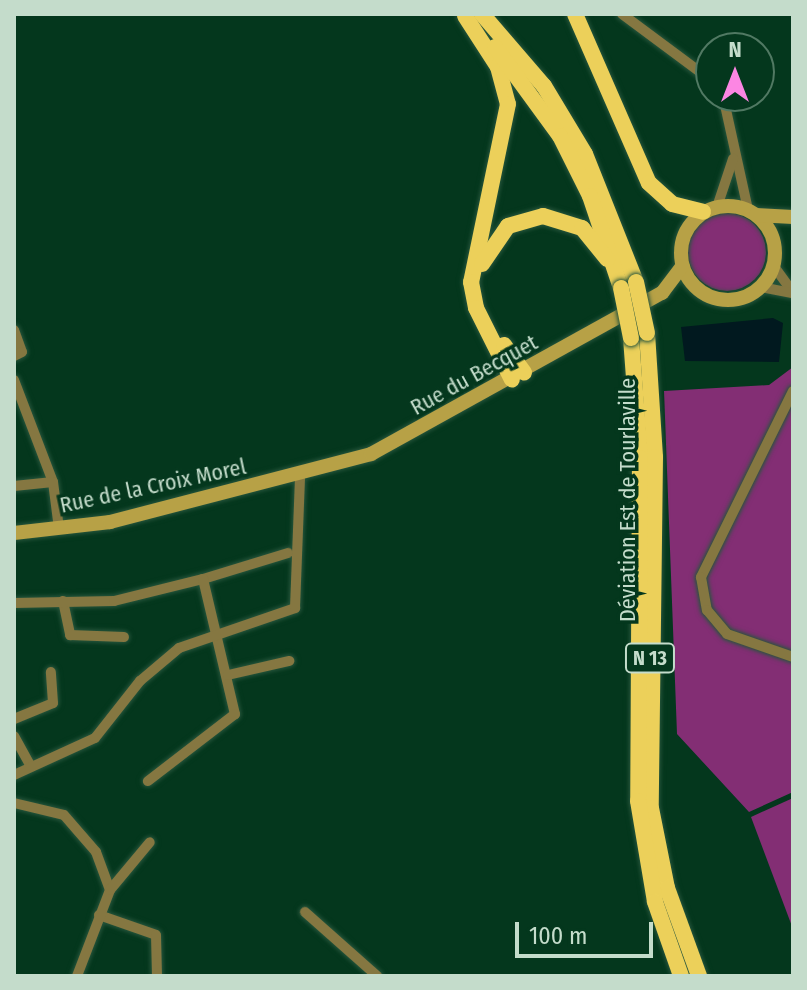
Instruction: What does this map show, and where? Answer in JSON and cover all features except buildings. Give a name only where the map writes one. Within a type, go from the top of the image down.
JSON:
[{"type":"highway","points":[[575,14],[649,183],[672,204],[710,209]]},
{"type":"highway","points":[[470,15],[498,67],[508,104],[471,282],[518,376]]},
{"type":"highway","name":"Déviation Est de Tourlaville","points":[[470,15],[560,136],[616,271],[628,285]]},
{"type":"highway","name":"Déviation Est de Tourlaville","points":[[470,15],[544,86],[585,154],[628,285],[639,336],[655,457],[651,808],[663,877],[699,976]]},
{"type":"highway","points":[[518,376],[480,296],[483,258],[496,239],[524,219],[557,217],[582,228],[616,271]]},
{"type":"highway","name":"Déviation Est de Tourlaville","points":[[639,336],[638,801],[655,902],[681,976]]},
{"type":"main road","points":[[752,212],[773,240],[773,265],[761,287],[728,300],[698,289],[682,266],[686,230],[710,209],[752,212],[792,217]]},
{"type":"main road","points":[[773,240],[792,217]]},
{"type":"main road","name":"Rue du Becquet","points":[[300,477],[434,425],[662,293],[682,266]]},
{"type":"main road","name":"Rue du Becquet","points":[[662,293],[698,289]]},
{"type":"main road","name":"Rue de la Croix Morel","points":[[14,533],[59,529],[300,477]]},
{"type":"street","points":[[622,14],[695,68]]},
{"type":"street","points":[[726,112],[734,153],[752,212]]},
{"type":"street","points":[[710,209],[734,153]]},
{"type":"street","points":[[773,265],[793,293]]},
{"type":"street","points":[[761,287],[793,293]]},
{"type":"street","points":[[14,330],[22,352],[14,356]]},
{"type":"street","points":[[14,380],[53,482],[59,529]]},
{"type":"street","points":[[793,391],[701,577],[707,610],[727,634],[793,657]]},
{"type":"street","points":[[14,775],[30,765],[95,738],[150,671],[218,630],[295,608],[300,477]]},
{"type":"street","points":[[14,486],[53,482]]},
{"type":"street","points":[[14,603],[114,601],[203,579],[288,553]]},
{"type":"street","points":[[148,781],[233,718],[228,675],[203,579]]},
{"type":"street","points":[[63,601],[70,635],[124,637]]},
{"type":"street","points":[[228,675],[289,661]]},
{"type":"street","points":[[14,719],[53,703],[51,672]]},
{"type":"street","points":[[14,736],[30,765]]},
{"type":"street","points":[[14,803],[64,815],[96,852],[110,890]]},
{"type":"street","points":[[77,976],[110,890],[150,842]]},
{"type":"street","points":[[305,912],[377,976]]},
{"type":"street","points":[[99,915],[156,935],[157,976]]},
{"type":"shaded area","points":[[727,213],[742,216],[755,224],[763,237],[766,252],[763,267],[755,280],[742,288],[727,291],[712,288],[699,280],[691,267],[688,252],[691,237],[699,224],[712,216]]},
{"type":"shaded area","points":[[793,367],[793,792],[749,812],[677,734],[664,391],[769,385]]},
{"type":"shaded area","points":[[793,798],[793,929],[751,817]]},
{"type":"water","points":[[773,318],[783,323],[779,362],[685,361],[681,327]]}]
